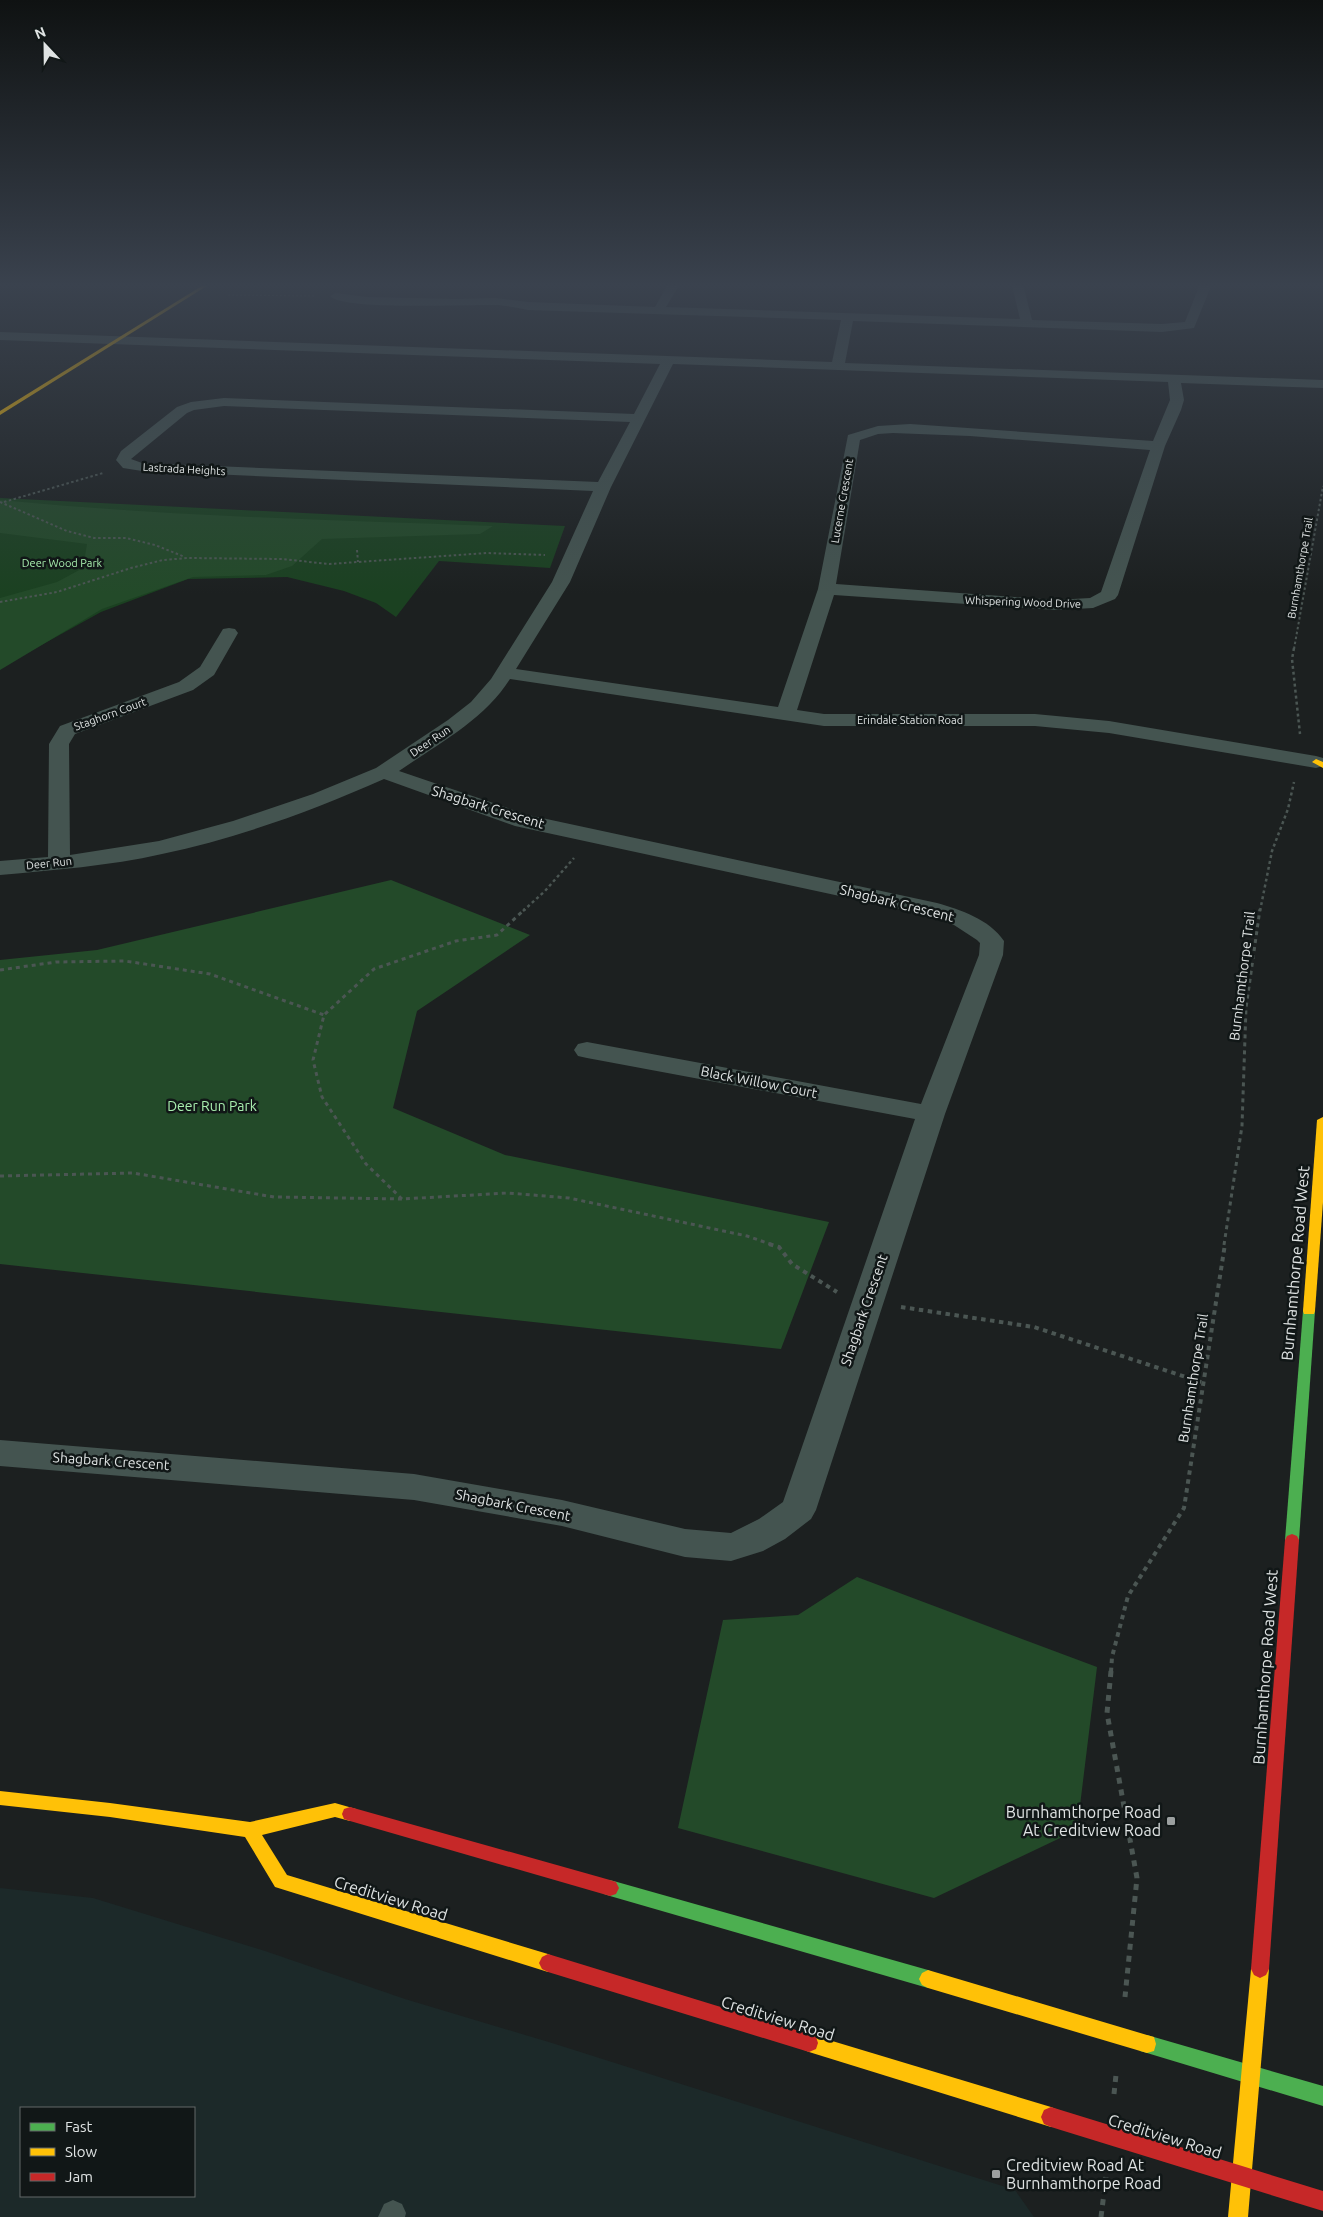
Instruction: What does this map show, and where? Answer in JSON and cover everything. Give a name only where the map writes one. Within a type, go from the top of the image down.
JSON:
[{"type":"main road","points":[[0,413],[41,387]]},
{"type":"main road","name":"Burnhamthorpe Road West","points":[[1238,2217],[1323,1120]]},
{"type":"main road","points":[[0,1798],[110,1810],[250,1830],[335,1810],[830,1950],[1323,2096]]},
{"type":"main road","name":"Creditview Road","points":[[250,1830],[281,1881],[1323,2201]]},
{"type":"street","name":"Deer Run","points":[[0,868],[59,863],[160,848],[241,826],[321,799],[383,772],[428,744],[478,706],[504,673],[562,582],[604,487],[654,387]]},
{"type":"street","name":"Whispering Wood Drive","points":[[826,589],[1056,605],[1093,603],[1109,595],[1158,446],[1177,400],[1175,387]]},
{"type":"street","name":"Lastrada Heights","points":[[604,487],[128,465],[123,460],[126,454],[182,410],[190,406],[224,402],[638,418]]},
{"type":"street","name":"Lucerne Crescent","points":[[786,714],[826,589],[853,438],[860,433],[881,430],[921,430],[1032,435],[1158,446]]},
{"type":"street","name":"Staghorn Court","points":[[59,863],[60,744],[68,730],[186,686],[207,671],[229,633]]},
{"type":"street","name":"Erindale Station Road","points":[[504,673],[824,720],[1005,720],[1109,727],[1321,763]]},
{"type":"street","name":"Shagbark Crescent","points":[[0,1453],[414,1486],[562,1513],[685,1543],[730,1547],[750,1541],[772,1529],[798,1510],[931,1114],[991,955],[992,942],[981,930],[958,917],[929,908],[523,821],[383,772]]},
{"type":"street","name":"Black Willow Court","points":[[587,1050],[931,1114]]},
{"type":"path","points":[[2,502],[128,465]]},
{"type":"path","name":"Burnhamthorpe Trail","points":[[1299,741],[1301,729],[1292,659],[1323,486]]},
{"type":"path","points":[[2,502],[66,531],[94,538],[126,538],[155,545],[188,558]]},
{"type":"path","points":[[357,550],[358,562]]},
{"type":"path","points":[[0,601],[57,592],[131,568],[163,560],[188,558],[282,559],[329,564],[487,554],[573,556]]},
{"type":"path","name":"Burnhamthorpe Trail","points":[[1128,1967],[1137,1878],[1107,1713],[1112,1657],[1128,1596],[1184,1508],[1242,1126],[1246,1008],[1259,916],[1272,852],[1288,809],[1296,778]]},
{"type":"path","points":[[402,1199],[366,1164],[322,1097],[314,1060],[324,1015],[374,969],[456,941],[497,935],[545,892],[593,835]]},
{"type":"path","points":[[0,970],[56,962],[125,960],[210,974],[324,1015]]},
{"type":"path","points":[[0,1176],[133,1173],[200,1186],[274,1197],[402,1199],[508,1193],[569,1198],[747,1236],[779,1247],[792,1264],[846,1297],[867,1302],[1034,1327],[1204,1383]]},
{"type":"shaded area","points":[[0,1888],[93,1898],[265,1951],[405,1999],[552,2043],[1015,2190],[1034,2217],[0,2217]]},
{"type":"green space","name":"Deer Wood Park","points":[[0,498],[565,526],[550,568],[439,561],[396,617],[376,603],[344,591],[287,577],[188,579],[101,612],[0,668]]},
{"type":"green space","points":[[0,500],[185,514],[493,526],[480,534],[322,539],[292,566],[266,575],[193,577],[102,609],[0,670],[0,598],[57,582],[83,568],[87,544],[0,533]]},
{"type":"green space","name":"Deer Run Park","points":[[391,880],[530,935],[417,1011],[393,1108],[505,1155],[829,1222],[781,1349],[0,1264],[0,960],[97,950]]},
{"type":"green space","points":[[857,1577],[1097,1667],[1077,1830],[934,1898],[678,1828],[723,1620],[798,1615]]},
{"type":"traffic: fast","points":[[1292,1540],[1309,1311]]},
{"type":"traffic: fast","points":[[610,1888],[928,1979]]},
{"type":"traffic: fast","points":[[1147,2044],[1323,2096]]},
{"type":"traffic: slow","points":[[0,413],[41,387]]},
{"type":"traffic: slow","points":[[1316,762],[1323,765]]},
{"type":"traffic: slow","points":[[1309,1311],[1323,1120]]},
{"type":"traffic: slow","points":[[0,1798],[110,1810],[250,1830],[335,1810],[350,1814]]},
{"type":"traffic: slow","points":[[250,1830],[281,1881],[548,1963]]},
{"type":"traffic: slow","points":[[1238,2217],[1260,1969]]},
{"type":"traffic: slow","points":[[928,1979],[1147,2044]]},
{"type":"traffic: slow","points":[[809,2043],[1051,2117]]},
{"type":"traffic: jam","points":[[1260,1969],[1292,1540]]},
{"type":"traffic: jam","points":[[350,1814],[610,1888]]},
{"type":"traffic: jam","points":[[548,1963],[809,2043]]},
{"type":"traffic: jam","points":[[1051,2117],[1323,2201]]},
{"type":"place","name":"Burnhamthorpe Road At Creditview Road","points":[[1171,1821]]},
{"type":"place","name":"Creditview Road At Burnhamthorpe Road","points":[[996,2174]]}]
